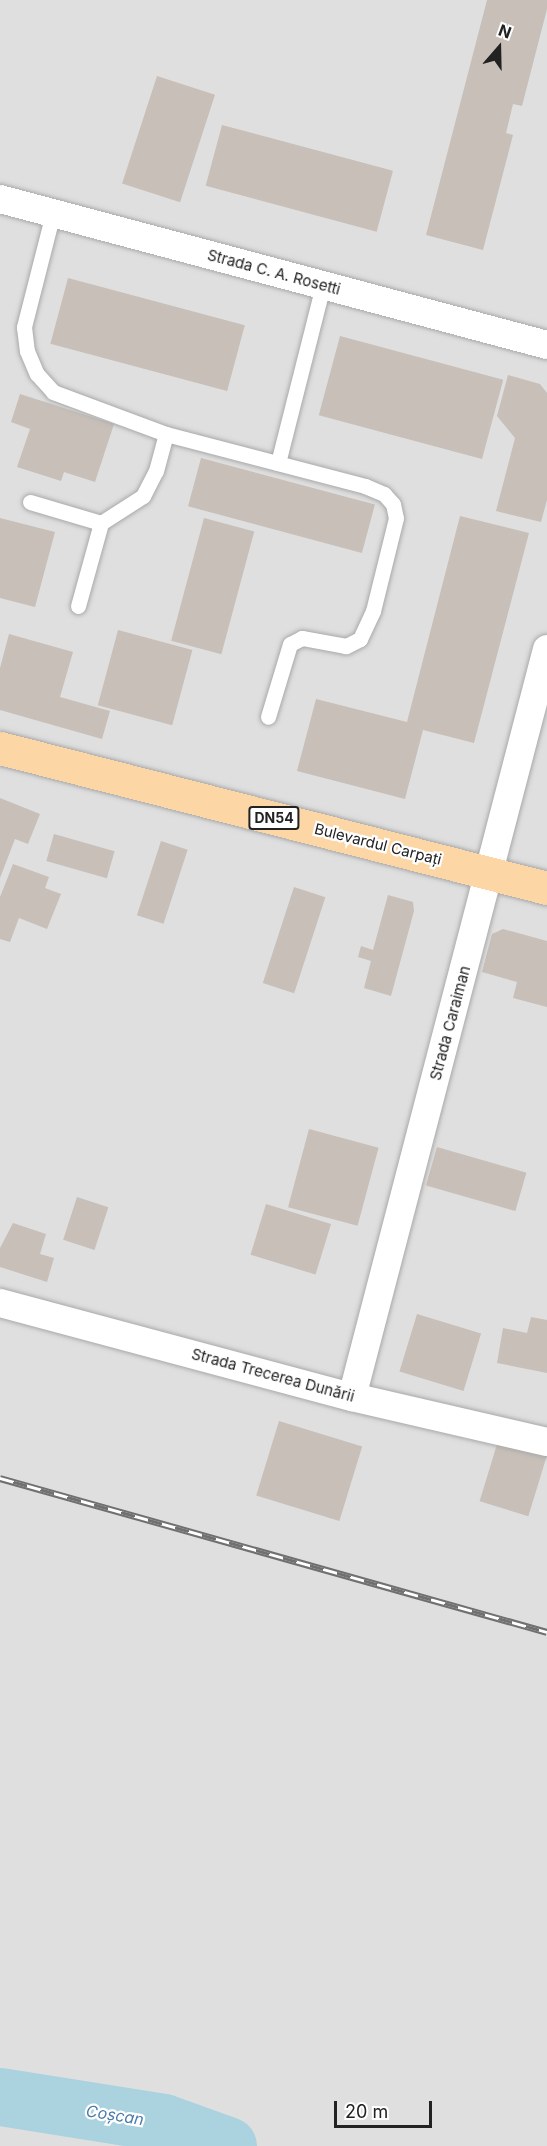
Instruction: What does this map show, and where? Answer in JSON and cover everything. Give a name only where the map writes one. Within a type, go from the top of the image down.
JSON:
[{"type":"main road","name":"Bulevardul Carpați","points":[[0,748],[547,888]]},
{"type":"street","name":"Strada C. A. Rosetti","points":[[0,199],[547,345]]},
{"type":"street","name":"Strada Caraiman","points":[[352,1396],[547,649]]},
{"type":"street","name":"Strada Trecerea Dunării","points":[[0,1303],[352,1396],[547,1442]]},
{"type":"lane","points":[[53,213],[24,327],[27,351],[37,374],[53,392],[80,405],[166,434],[384,494],[393,504],[396,518],[373,611],[360,639],[346,646],[302,638],[290,644],[268,717]]},
{"type":"lane","points":[[278,463],[323,285]]},
{"type":"lane","points":[[78,606],[101,523],[143,496],[156,471],[166,434]]},
{"type":"lane","points":[[30,502],[101,523]]},
{"type":"shaded area","points":[[0,0],[547,0],[547,2146],[0,2146]]},
{"type":"building","points":[[487,0],[547,0],[547,9],[522,106],[513,104],[506,133],[513,135],[483,250],[426,235]]},
{"type":"building","points":[[157,76],[215,95],[180,202],[122,183]]},
{"type":"building","points":[[222,125],[393,171],[377,232],[206,186]]},
{"type":"building","points":[[68,278],[245,325],[227,391],[50,344]]},
{"type":"building","points":[[340,336],[503,380],[482,459],[319,415]]},
{"type":"building","points":[[508,375],[540,384],[547,393],[547,500],[541,522],[496,511],[515,438],[497,416]]},
{"type":"building","points":[[20,394],[114,424],[95,482],[64,472],[61,481],[17,467],[30,429],[11,422]]},
{"type":"building","points":[[201,458],[375,505],[362,553],[188,506]]},
{"type":"building","points":[[460,516],[529,533],[474,743],[423,730],[405,799],[297,771],[316,699],[407,722]]},
{"type":"building","points":[[0,518],[55,532],[35,607],[0,598]]},
{"type":"building","points":[[204,518],[254,531],[221,654],[171,641]]},
{"type":"building","points":[[118,630],[192,650],[172,725],[98,705]]},
{"type":"building","points":[[9,634],[73,652],[60,697],[110,711],[102,739],[0,710],[0,668]]},
{"type":"building","points":[[0,798],[40,814],[28,844],[15,839],[0,878]]},
{"type":"building","points":[[54,834],[115,851],[107,878],[46,861]]},
{"type":"building","points":[[161,841],[188,850],[164,924],[137,915]]},
{"type":"building","points":[[13,864],[49,877],[45,888],[61,894],[47,929],[19,918],[10,942],[0,939],[0,897]]},
{"type":"building","points":[[294,887],[325,897],[294,993],[263,983]]},
{"type":"building","points":[[388,895],[413,902],[414,911],[391,996],[364,988],[371,961],[358,957],[361,946],[373,950]]},
{"type":"building","points":[[503,929],[547,941],[547,1007],[513,998],[517,982],[482,972],[492,934]]},
{"type":"building","points":[[309,1129],[379,1148],[358,1226],[288,1207]]},
{"type":"building","points":[[437,1147],[526,1173],[515,1211],[426,1185]]},
{"type":"building","points":[[77,1197],[108,1207],[94,1250],[63,1240]]},
{"type":"building","points":[[266,1204],[331,1224],[316,1275],[251,1255]]},
{"type":"building","points":[[13,1223],[46,1234],[40,1254],[54,1258],[47,1282],[0,1267],[0,1248]]},
{"type":"building","points":[[417,1314],[481,1334],[464,1391],[399,1371]]},
{"type":"building","points":[[531,1317],[547,1320],[547,1373],[497,1363],[503,1328],[527,1333]]},
{"type":"building","points":[[279,1421],[362,1446],[339,1521],[256,1496]]},
{"type":"building","points":[[498,1441],[547,1456],[528,1516],[480,1501]]},
{"type":"waterway","name":"Coșcan","points":[[0,2097],[164,2123],[228,2146]]},
{"type":"railway","points":[[0,1478],[547,1632]]}]
